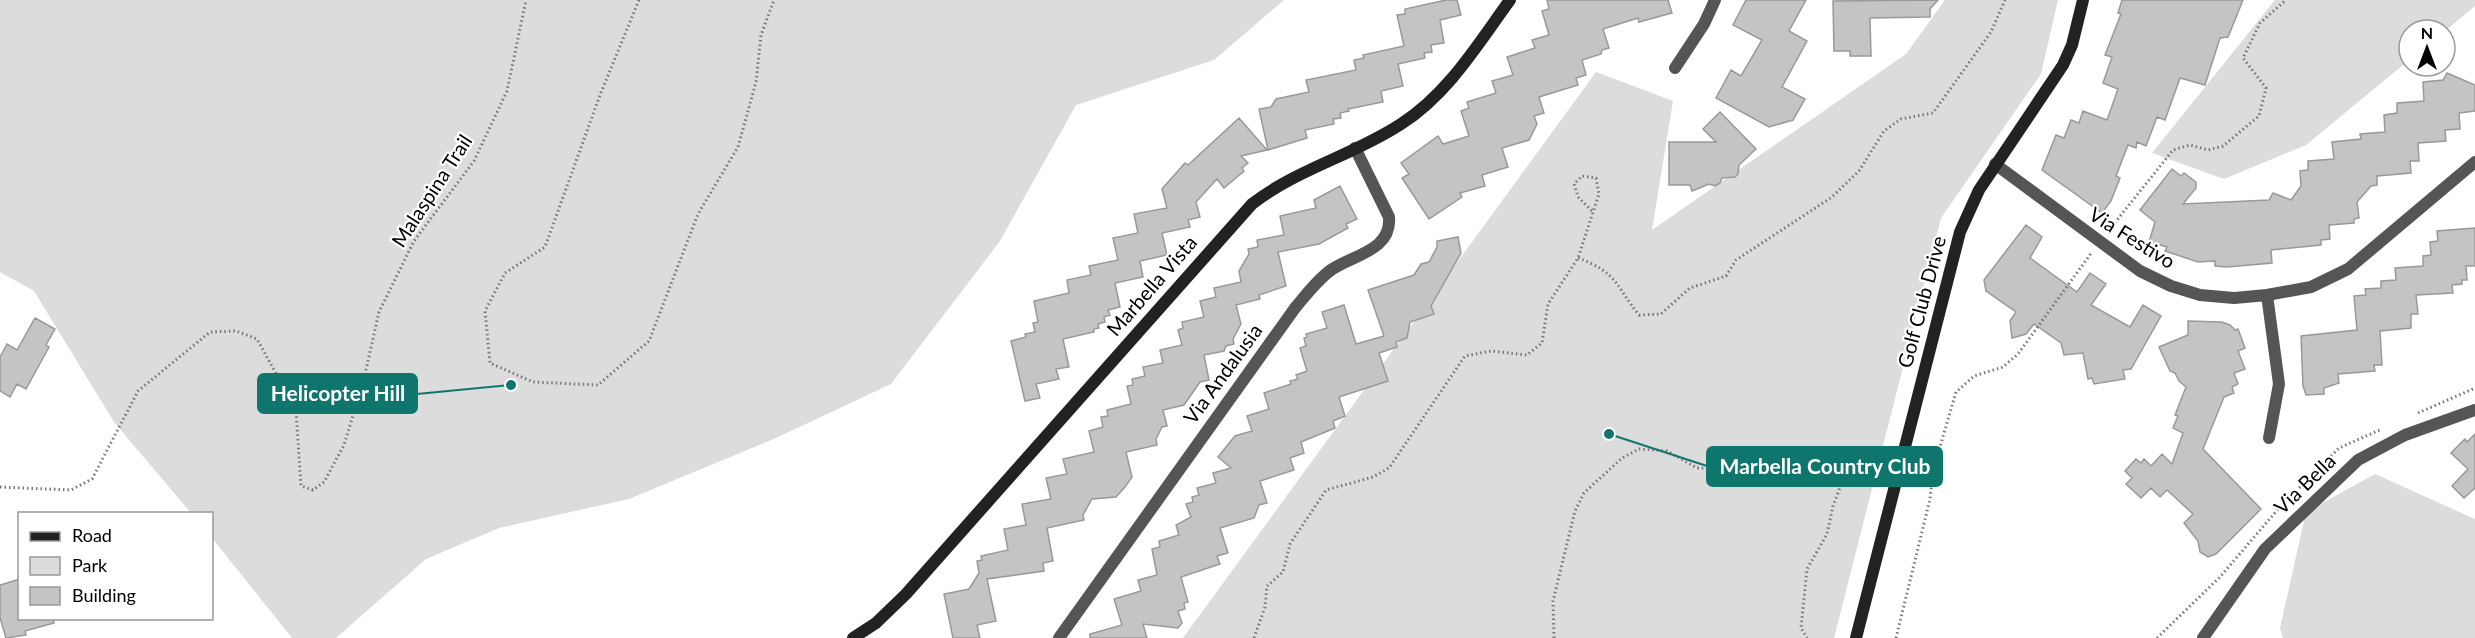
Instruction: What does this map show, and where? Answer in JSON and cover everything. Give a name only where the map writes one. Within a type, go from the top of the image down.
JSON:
[{"type":"street","name":"Marbella Vista","points":[[853,638],[876,623],[906,594],[1252,204],[1290,177],[1400,125],[1422,109],[1442,90],[1510,0]]},
{"type":"street","points":[[1675,68],[1704,24],[1715,0]]},
{"type":"street","name":"Golf Club Drive","points":[[1856,638],[1960,232],[1978,190],[2063,65],[2074,37],[2083,0]]},
{"type":"street","name":"Via Andalusia","points":[[1059,638],[1295,308],[1332,269],[1368,251],[1386,236],[1390,227],[1389,217],[1355,148]]},
{"type":"street","name":"Via Festivo","points":[[1995,164],[2099,243],[2140,271],[2171,286],[2200,295],[2234,298],[2311,287],[2348,269],[2475,162]]},
{"type":"street","points":[[2267,295],[2279,384],[2269,438]]},
{"type":"street","name":"Via Bella","points":[[2203,638],[2265,549],[2358,460],[2405,435],[2475,410]]},
{"type":"path","name":"Malaspina Trail","points":[[0,487],[71,490],[92,479],[138,391],[210,332],[236,331],[257,339],[296,410],[301,486],[312,490],[324,482],[344,445],[363,383],[379,312],[414,241],[474,161],[507,91],[525,0]]},
{"type":"path","points":[[639,0],[600,95],[545,247],[505,273],[485,311],[490,363],[534,382],[598,385],[649,340],[698,214],[738,147],[756,82],[761,35],[774,0]]},
{"type":"path","points":[[1578,258],[1600,267],[1616,280],[1639,315],[1661,314],[1690,288],[1726,276],[1736,260],[1832,197],[1859,171],[1884,131],[1901,119],[1933,113],[1991,32],[2005,0]]},
{"type":"path","points":[[1896,638],[1930,499],[1933,471],[1956,392],[1974,376],[2003,367],[2019,354],[2099,243],[2173,150],[2190,145],[2208,150],[2223,146],[2259,116],[2266,88],[2243,58],[2260,23],[2286,0]]},
{"type":"path","points":[[1254,638],[1265,607],[1267,586],[1283,572],[1290,544],[1326,490],[1373,477],[1389,468],[1465,356],[1491,351],[1527,355],[1542,343],[1548,303],[1578,258],[1599,194],[1596,178],[1582,176],[1574,184],[1578,197],[1592,211]]},
{"type":"path","points":[[1554,638],[1552,601],[1575,511],[1584,493],[1622,458],[1639,449],[1667,451],[1697,468],[1735,469],[1782,454],[1800,452],[1833,464],[1841,485],[1833,506],[1827,534],[1807,569],[1801,627],[1807,638]]},
{"type":"green space","points":[[0,0],[1284,0],[1214,60],[1076,105],[1000,241],[891,384],[776,438],[629,499],[499,528],[426,559],[336,638],[292,638],[213,539],[213,512],[190,512],[114,422],[34,291],[0,272]]},
{"type":"green space","points":[[1945,0],[2058,0],[2041,74],[1941,218],[1834,638],[1183,638],[1596,72],[1673,101],[1652,230],[1906,54]]},
{"type":"green space","points":[[2275,0],[2475,0],[2475,6],[2457,21],[2457,18],[2397,18],[2397,70],[2306,145],[2224,179],[2152,153]]},
{"type":"green space","points":[[2375,474],[2475,519],[2475,638],[2283,638],[2280,628],[2306,512]]},
{"type":"building","points":[[1446,0],[1457,0],[1461,15],[1440,20],[1444,43],[1431,45],[1432,52],[1424,53],[1425,58],[1398,64],[1403,86],[1381,91],[1383,102],[1348,109],[1349,111],[1340,113],[1341,118],[1333,119],[1334,124],[1305,130],[1307,138],[1268,150],[1259,109],[1271,107],[1276,99],[1309,92],[1306,80],[1356,70],[1354,60],[1364,58],[1363,55],[1404,46],[1397,15],[1405,14],[1405,9]]},
{"type":"building","points":[[1547,0],[1668,0],[1672,13],[1639,22],[1638,18],[1603,29],[1609,48],[1602,50],[1601,54],[1582,60],[1586,75],[1576,78],[1578,85],[1539,97],[1544,113],[1534,116],[1537,124],[1529,140],[1502,148],[1508,167],[1482,175],[1485,186],[1460,193],[1462,197],[1429,219],[1402,178],[1409,174],[1401,163],[1438,136],[1443,144],[1469,136],[1461,111],[1469,108],[1467,102],[1496,93],[1492,81],[1513,75],[1507,57],[1535,48],[1532,40],[1549,35],[1542,11],[1549,9]]},
{"type":"building","points":[[1746,0],[1806,0],[1789,31],[1807,41],[1782,87],[1805,99],[1793,120],[1769,127],[1716,98],[1731,70],[1741,76],[1762,40],[1733,25]]},
{"type":"building","points":[[1938,0],[1930,9],[1930,17],[1870,18],[1871,56],[1850,56],[1850,51],[1834,51],[1833,1]]},
{"type":"building","points":[[2122,0],[2243,0],[2228,37],[2220,38],[2205,85],[2180,78],[2165,120],[2157,117],[2146,146],[2137,142],[2136,148],[2128,145],[2116,176],[2120,178],[2111,201],[2102,213],[2042,170],[2056,135],[2064,138],[2071,120],[2079,123],[2083,111],[2107,120],[2118,89],[2103,83],[2112,57],[2105,55],[2121,14],[2118,13]]},
{"type":"building","points":[[2457,77],[2475,85],[2475,111],[2459,113],[2460,129],[2445,130],[2446,141],[2418,143],[2419,161],[2410,161],[2411,173],[2377,176],[2377,185],[2371,186],[2357,202],[2359,218],[2354,219],[2354,223],[2329,225],[2330,239],[2321,240],[2321,245],[2271,250],[2272,263],[2227,267],[2215,266],[2215,261],[2198,262],[2165,251],[2167,247],[2149,242],[2155,222],[2140,210],[2172,169],[2181,176],[2184,173],[2196,182],[2196,188],[2183,204],[2269,200],[2273,193],[2291,200],[2301,186],[2300,171],[2308,170],[2308,161],[2334,159],[2332,142],[2361,139],[2360,134],[2385,132],[2384,115],[2397,113],[2397,103],[2424,101],[2423,82]]},
{"type":"building","points":[[1720,112],[1756,149],[1739,165],[1738,174],[1735,177],[1722,178],[1715,186],[1709,184],[1692,191],[1690,185],[1669,185],[1669,142],[1716,142],[1703,129]]},
{"type":"building","points":[[1239,118],[1267,150],[1241,156],[1248,163],[1242,168],[1244,171],[1224,188],[1217,179],[1196,202],[1200,217],[1188,220],[1190,227],[1162,233],[1167,255],[1140,261],[1143,277],[1115,283],[1120,307],[1108,310],[1110,315],[1104,317],[1105,322],[1098,324],[1099,328],[1094,329],[1094,332],[1063,339],[1069,367],[1056,369],[1059,379],[1036,384],[1040,398],[1025,401],[1011,341],[1035,332],[1033,323],[1038,322],[1034,301],[1069,293],[1067,280],[1091,275],[1089,266],[1118,260],[1113,238],[1138,233],[1134,214],[1167,208],[1162,189],[1185,163],[1188,165]]},
{"type":"building","points":[[1340,186],[1357,219],[1346,224],[1348,228],[1319,244],[1278,252],[1286,286],[1259,295],[1260,299],[1236,305],[1241,324],[1233,339],[1234,344],[1226,346],[1224,351],[1204,355],[1209,380],[1200,382],[1184,405],[1163,410],[1167,426],[1162,427],[1156,439],[1157,445],[1126,452],[1132,477],[1125,487],[1116,497],[1092,499],[1083,515],[1084,520],[1047,528],[1053,561],[1043,563],[1044,571],[987,579],[996,621],[977,625],[980,638],[953,638],[944,594],[969,589],[979,573],[977,561],[982,560],[981,556],[1008,550],[1004,529],[1026,525],[1022,504],[1051,499],[1046,478],[1067,474],[1063,459],[1094,452],[1089,431],[1103,427],[1101,417],[1108,416],[1107,410],[1131,404],[1127,386],[1133,385],[1132,379],[1145,376],[1143,367],[1163,363],[1160,350],[1182,345],[1178,330],[1183,328],[1182,322],[1204,317],[1200,301],[1216,297],[1214,288],[1241,282],[1239,271],[1249,254],[1248,249],[1258,247],[1257,240],[1284,235],[1280,216],[1316,208],[1314,200]]},
{"type":"building","points":[[2026,225],[2042,237],[2030,258],[2077,292],[2090,273],[2106,284],[2091,305],[2130,327],[2143,305],[2161,316],[2131,369],[2123,370],[2125,379],[2094,384],[2092,378],[2088,379],[2083,353],[2064,355],[2061,343],[2034,324],[2026,334],[2012,338],[2010,321],[2016,312],[1986,291],[1984,280]]},
{"type":"building","points":[[2475,228],[2475,266],[2466,266],[2467,280],[2462,280],[2462,284],[2452,285],[2453,293],[2416,295],[2418,314],[2411,314],[2411,328],[2380,331],[2382,365],[2374,365],[2375,371],[2338,374],[2339,383],[2324,388],[2324,394],[2306,395],[2303,386],[2301,336],[2357,330],[2354,296],[2366,295],[2365,289],[2381,288],[2381,281],[2396,280],[2395,268],[2423,266],[2423,256],[2431,255],[2430,242],[2438,241],[2437,231]]},
{"type":"building","points":[[1458,237],[1461,253],[1431,306],[1434,314],[1410,322],[1407,338],[1396,342],[1397,347],[1379,353],[1388,381],[1339,397],[1345,416],[1333,421],[1335,428],[1301,442],[1304,453],[1290,458],[1294,470],[1260,481],[1267,503],[1259,505],[1254,518],[1220,528],[1228,553],[1217,556],[1220,564],[1181,577],[1188,602],[1184,603],[1185,609],[1178,611],[1182,623],[1178,628],[1143,624],[1147,638],[1090,638],[1090,634],[1122,625],[1114,599],[1141,591],[1138,580],[1157,575],[1152,549],[1160,547],[1159,541],[1179,535],[1176,525],[1191,517],[1186,504],[1193,502],[1192,497],[1199,495],[1197,488],[1216,483],[1213,473],[1231,468],[1218,457],[1235,436],[1252,431],[1247,416],[1269,409],[1264,393],[1291,384],[1290,381],[1298,379],[1296,375],[1307,371],[1300,348],[1306,346],[1304,338],[1307,337],[1306,334],[1327,328],[1322,312],[1344,305],[1356,344],[1384,336],[1368,290],[1414,275],[1421,264],[1429,262],[1437,247],[1437,241]]},
{"type":"building","points":[[35,318],[55,329],[46,345],[49,347],[26,389],[17,384],[10,397],[0,391],[0,357],[7,344],[17,350]]},
{"type":"building","points":[[2188,321],[2222,322],[2235,330],[2238,329],[2245,348],[2238,351],[2245,369],[2234,373],[2238,384],[2232,387],[2234,393],[2224,397],[2203,449],[2261,509],[2216,554],[2208,557],[2200,552],[2198,541],[2184,523],[2193,514],[2167,490],[2160,497],[2151,488],[2141,498],[2126,484],[2132,478],[2125,471],[2136,459],[2141,463],[2144,459],[2151,466],[2162,454],[2172,464],[2183,433],[2173,428],[2178,416],[2175,415],[2186,387],[2175,373],[2170,371],[2159,347],[2188,335]]},
{"type":"building","points":[[2475,434],[2475,488],[2464,498],[2452,486],[2468,469],[2451,453],[2465,439],[2467,442]]},
{"type":"building","points":[[18,580],[18,620],[53,620],[54,623],[25,631],[26,635],[6,638],[0,618],[0,585]]},
{"type":"place","name":"Helicopter Hill","points":[[511,385]]},
{"type":"place","name":"Marbella Country Club","points":[[1609,434]]}]
